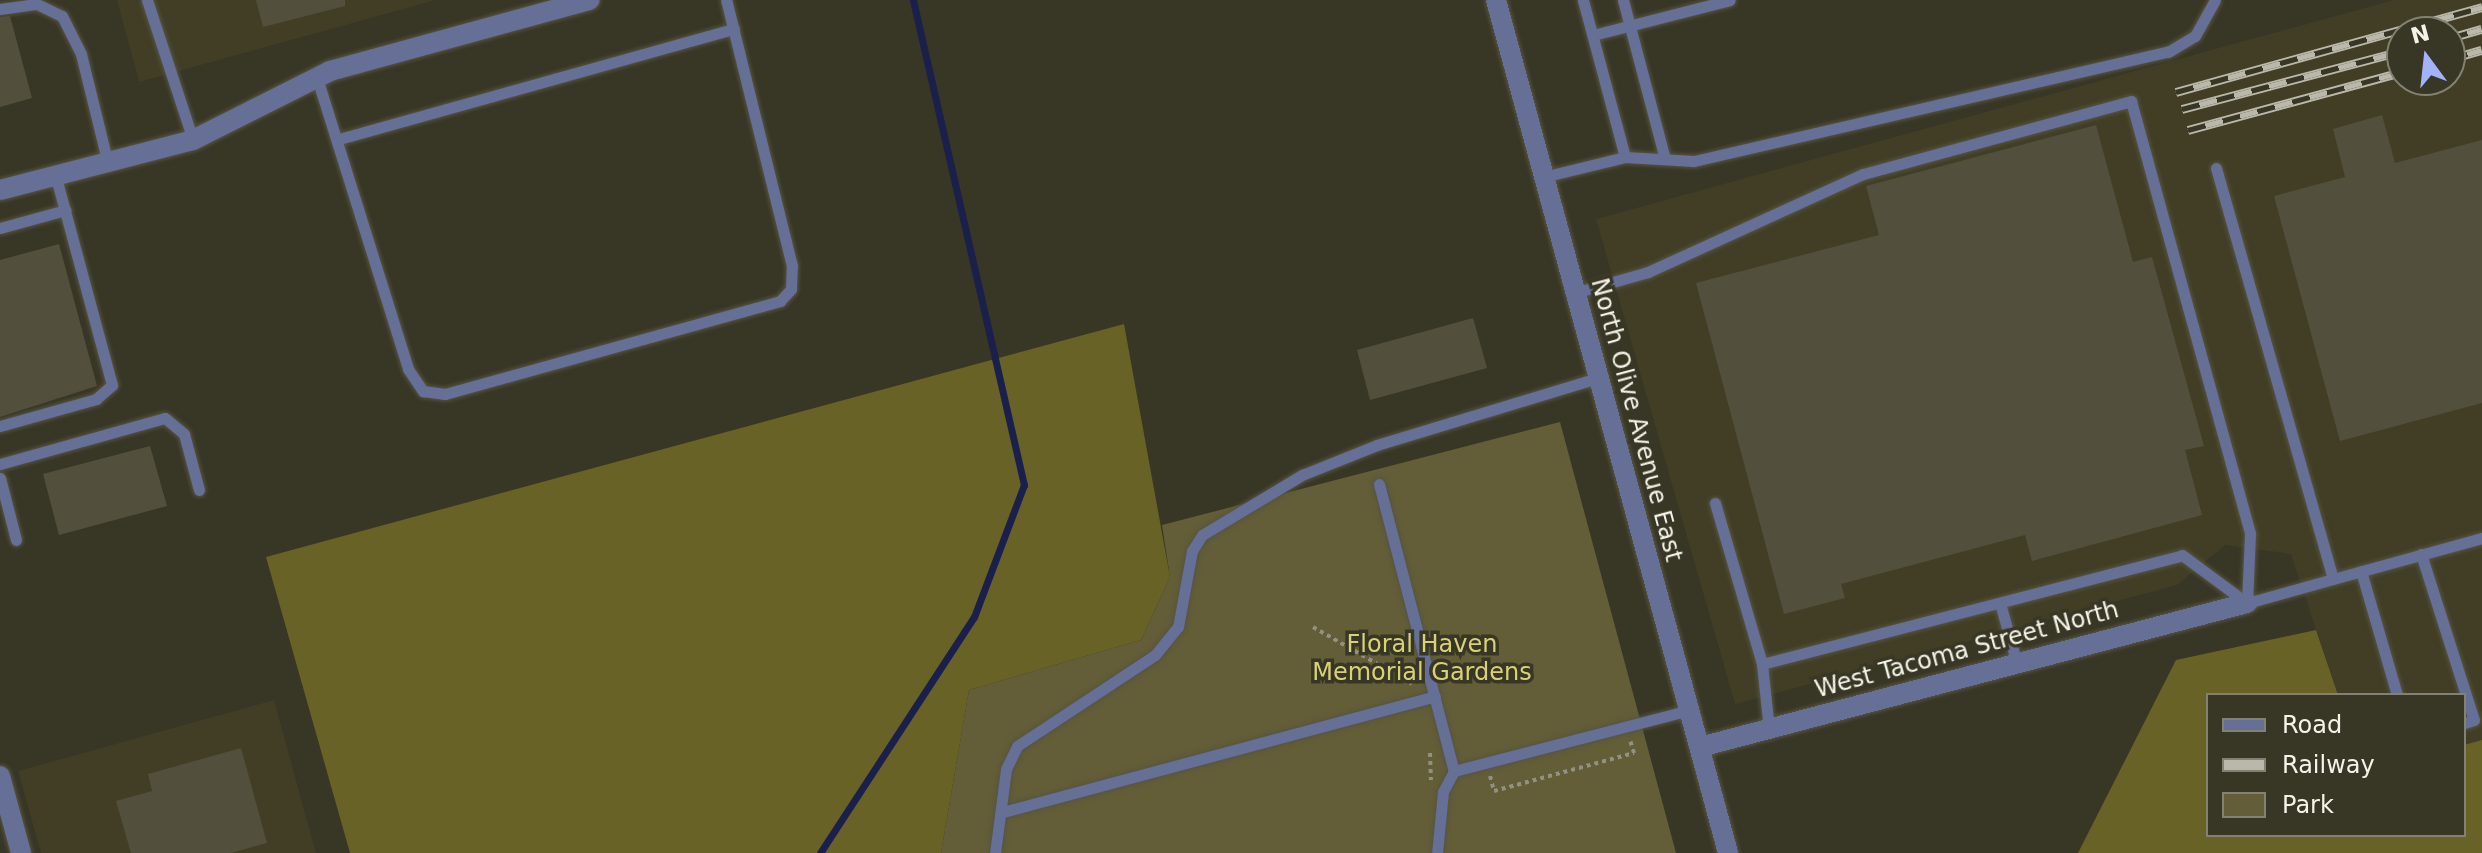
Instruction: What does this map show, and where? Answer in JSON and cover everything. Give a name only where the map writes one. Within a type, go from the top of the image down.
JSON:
[{"type":"street","points":[[0,190],[193,140],[317,78],[519,9],[589,0]]},
{"type":"street","name":"North Olive Avenue East","points":[[1496,0],[1728,853]]},
{"type":"street","name":"West Tacoma Street North","points":[[1700,747],[2247,603]]},
{"type":"street","points":[[0,776],[4,808],[21,853]]},
{"type":"lane","points":[[147,0],[193,140]]},
{"type":"lane","points":[[317,78],[339,139],[408,369],[423,391],[445,394],[780,301],[791,289],[792,266],[726,0]]},
{"type":"lane","points":[[1583,0],[1625,157]]},
{"type":"lane","points":[[1623,0],[1665,159]]},
{"type":"lane","points":[[1671,0],[1675,14]]},
{"type":"lane","points":[[1593,35],[1730,0]]},
{"type":"lane","points":[[1543,177],[1625,157],[1694,161],[2168,52],[2195,36],[2215,0]]},
{"type":"lane","points":[[0,9],[37,4],[62,16],[81,54],[108,164]]},
{"type":"lane","points":[[339,139],[734,29]]},
{"type":"lane","points":[[1574,293],[1648,272],[1863,174],[2131,101],[2250,534],[2247,603]]},
{"type":"lane","points":[[2216,168],[2333,579]]},
{"type":"lane","points":[[0,426],[96,399],[112,385],[56,177]]},
{"type":"lane","points":[[0,228],[66,210]]},
{"type":"lane","points":[[995,853],[1003,812],[1006,769],[1017,746],[1155,655],[1178,627],[1202,535],[1302,475],[1377,445],[1598,378]]},
{"type":"lane","points":[[0,464],[165,418],[184,434],[199,490]]},
{"type":"lane","points":[[0,478],[16,540]]},
{"type":"lane","points":[[1379,484],[1454,771],[1443,792],[1437,853]]},
{"type":"lane","points":[[1715,503],[1762,664],[1769,729]]},
{"type":"lane","points":[[2247,603],[2482,538]]},
{"type":"lane","points":[[2421,554],[2465,693]]},
{"type":"lane","points":[[1762,664],[2182,555],[2247,603]]},
{"type":"lane","points":[[2361,571],[2396,693]]},
{"type":"lane","points":[[2000,603],[2017,664]]},
{"type":"lane","points":[[2466,695],[2474,720],[2466,722]]},
{"type":"lane","points":[[1003,812],[1435,696]]},
{"type":"lane","points":[[1454,771],[1690,710]]},
{"type":"path","points":[[1313,627],[1412,684]]},
{"type":"path","points":[[1402,692],[1418,678]]},
{"type":"path","points":[[1475,776],[1487,773],[1494,791],[1634,753],[1630,740],[1637,733]]},
{"type":"path","points":[[1429,738],[1430,794]]},
{"type":"shaded area","points":[[117,0],[436,0],[139,82]]},
{"type":"shaded area","points":[[2394,0],[2482,0],[2482,740],[2466,744],[2466,693],[2337,693],[2291,554],[2225,545],[2177,585],[1735,704],[1596,219]]},
{"type":"shaded area","points":[[1124,324],[1170,577],[1141,640],[969,690],[941,853],[350,853],[266,557]]},
{"type":"shaded area","points":[[2316,630],[2337,693],[2206,693],[2206,837],[2466,837],[2466,744],[2482,740],[2482,853],[2078,853],[2176,660]]},
{"type":"shaded area","points":[[274,700],[316,853],[41,853],[18,771]]},
{"type":"green space","name":"Floral Haven Memorial Gardens","points":[[1560,422],[1676,853],[941,853],[969,690],[1141,640],[1170,577],[1162,525]]},
{"type":"building","points":[[256,0],[345,0],[345,6],[263,27]]},
{"type":"building","points":[[10,16],[32,98],[0,107],[0,17]]},
{"type":"building","points":[[2382,115],[2395,163],[2482,140],[2482,403],[2340,441],[2274,196],[2345,177],[2333,129]]},
{"type":"building","points":[[2096,125],[2133,262],[2152,257],[2204,446],[2185,450],[2202,515],[2032,561],[2025,535],[1841,584],[1845,598],[1784,614],[1696,283],[1879,235],[1866,186]]},
{"type":"building","points":[[59,244],[97,386],[0,417],[0,260]]},
{"type":"building","points":[[1473,318],[1487,368],[1370,400],[1357,350]]},
{"type":"building","points":[[150,446],[167,506],[59,535],[43,474]]},
{"type":"building","points":[[241,748],[267,843],[231,853],[131,853],[116,801],[152,791],[148,774]]},
{"type":"waterway","points":[[820,853],[974,617],[1024,485],[913,0]]},
{"type":"railway","points":[[2176,92],[2482,7]]},
{"type":"railway","points":[[2466,34],[2482,29]]},
{"type":"railway","points":[[2466,54],[2482,50]]},
{"type":"railway","points":[[2182,109],[2386,55]]},
{"type":"railway","points":[[2188,130],[2386,76]]}]
